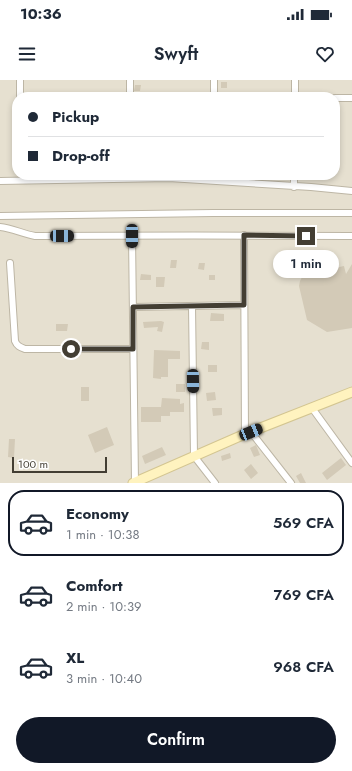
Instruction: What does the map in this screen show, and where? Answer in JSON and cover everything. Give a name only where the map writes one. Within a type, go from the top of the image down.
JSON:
[{"type":"street","points":[[20,80],[20,92]]},
{"type":"street","points":[[130,80],[130,92]]},
{"type":"street","points":[[214,80],[214,92]]},
{"type":"street","points":[[295,80],[295,92]]},
{"type":"street","points":[[340,98],[352,98]]},
{"type":"street","points":[[0,181],[12,179]]},
{"type":"street","points":[[232,180],[294,187],[352,191]]},
{"type":"street","points":[[294,180],[294,187]]},
{"type":"street","points":[[0,216],[213,212],[352,213]]},
{"type":"street","points":[[0,227],[35,236],[352,236]]},
{"type":"street","points":[[244,235],[244,305],[248,433],[290,483]]},
{"type":"street","points":[[132,236],[134,483],[248,433],[352,392]]},
{"type":"street","points":[[10,263],[15,341],[20,348],[133,349]]},
{"type":"street","points":[[133,307],[244,305]]},
{"type":"street","points":[[192,306],[194,456],[215,483]]},
{"type":"street","points":[[312,408],[352,463]]},
{"type":"shaded area","points":[[0,80],[352,80],[352,483],[0,483]]},
{"type":"building","points":[[221,82],[227,82],[227,88],[221,88]]},
{"type":"building","points":[[135,85],[141,85],[140,91],[134,91]]},
{"type":"building","points":[[171,260],[177,260],[176,268],[170,268]]},
{"type":"building","points":[[199,263],[205,263],[204,270],[198,269]]},
{"type":"building","points":[[352,264],[352,328],[327,332],[307,320],[299,286],[300,281],[306,274],[344,266],[346,274]]},
{"type":"building","points":[[141,274],[151,275],[151,280],[140,280]]},
{"type":"building","points":[[209,275],[215,275],[215,280],[209,280]]},
{"type":"building","points":[[156,277],[165,277],[164,287],[156,287]]},
{"type":"building","points":[[211,313],[224,314],[224,321],[210,321]]},
{"type":"building","points":[[143,322],[164,322],[162,332],[157,331],[158,327],[144,328]]},
{"type":"building","points":[[56,324],[68,324],[67,331],[56,331]]},
{"type":"building","points":[[202,342],[209,342],[209,350],[201,349]]},
{"type":"building","points":[[154,350],[180,351],[180,359],[168,359],[168,377],[161,377],[161,379],[153,378]]},
{"type":"building","points":[[208,365],[217,365],[217,372],[208,372]]},
{"type":"building","points":[[176,384],[185,384],[185,392],[176,392]]},
{"type":"building","points":[[81,387],[89,387],[89,401],[81,401]]},
{"type":"building","points":[[215,392],[216,400],[207,401],[206,393]]},
{"type":"building","points":[[162,398],[180,399],[180,404],[184,403],[184,412],[170,412],[170,416],[161,416],[161,422],[141,422],[141,407],[161,407]]},
{"type":"building","points":[[212,408],[222,408],[222,415],[213,416]]},
{"type":"building","points":[[107,427],[114,445],[95,453],[88,435]]},
{"type":"building","points":[[9,439],[15,439],[14,458],[8,457]]},
{"type":"building","points":[[256,445],[260,455],[254,457],[250,448]]},
{"type":"building","points":[[162,447],[166,455],[145,464],[142,456]]},
{"type":"building","points":[[230,453],[231,458],[222,461],[221,456]]},
{"type":"building","points":[[341,458],[346,465],[327,480],[322,473]]},
{"type":"building","points":[[251,464],[258,473],[251,479],[244,470]]},
{"type":"building","points":[[301,473],[306,483],[300,483],[296,476]]},
{"type":"route","points":[[71,349],[133,349],[133,307],[244,305],[244,235],[306,236]]}]
